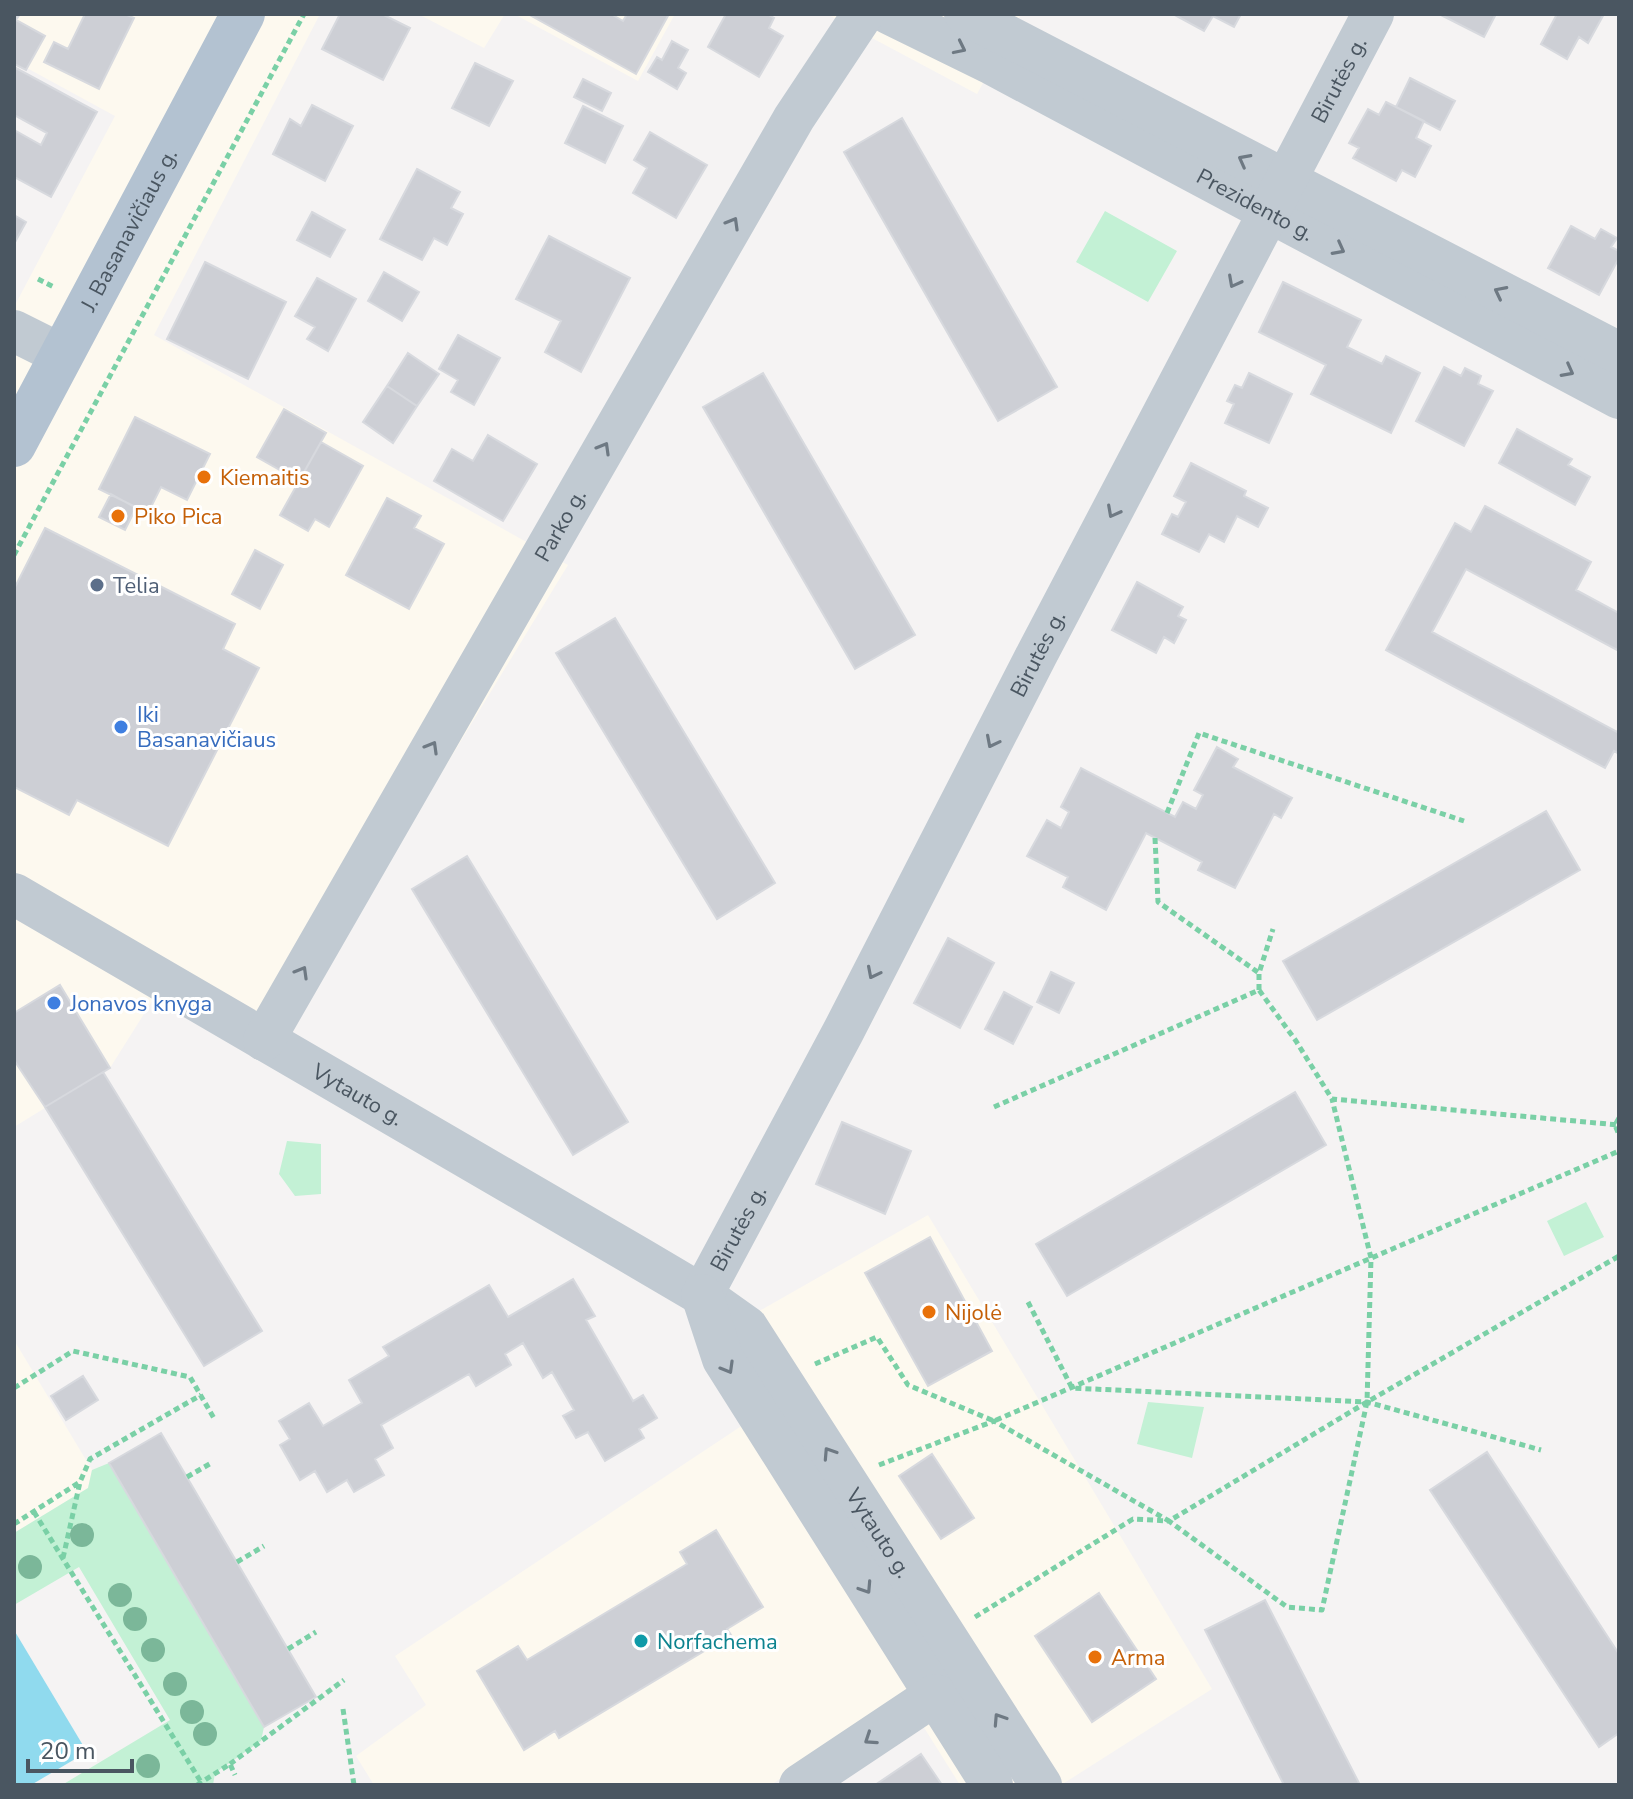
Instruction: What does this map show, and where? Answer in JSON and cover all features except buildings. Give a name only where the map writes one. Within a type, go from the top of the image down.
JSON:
[{"type":"main road","name":"J. Basanavičiaus g.","points":[[14,445],[243,14]]},
{"type":"street","name":"Parko g.","points":[[264,1040],[794,118],[863,14]]},
{"type":"street","name":"Prezidento g.","points":[[890,14],[1619,353]]},
{"type":"street","name":"Prezidento g.","points":[[965,14],[1619,398]]},
{"type":"street","name":"Birutės g.","points":[[702,1295],[843,1032],[1037,654],[1373,14]]},
{"type":"street","points":[[14,331],[62,355]]},
{"type":"street","name":"Vytauto g.","points":[[14,894],[702,1295],[747,1327],[1041,1785]]},
{"type":"street","name":"Vytauto g.","points":[[702,1295],[723,1359],[992,1785]]},
{"type":"street","points":[[800,1785],[935,1695]]},
{"type":"path","points":[[14,555],[304,14]]},
{"type":"path","points":[[1167,813],[1199,733],[1464,821]]},
{"type":"path","points":[[1155,838],[1158,902],[1259,973]]},
{"type":"path","points":[[781,1379],[877,1337],[908,1385],[994,1421],[1169,1521],[1287,1607],[1322,1610],[1367,1402],[1371,1258],[1332,1099],[1259,990],[1259,973],[1273,929]]},
{"type":"path","points":[[994,1107],[1259,990]]},
{"type":"path","points":[[1332,1099],[1617,1125]]},
{"type":"path","points":[[1619,1118],[1619,1135]]},
{"type":"path","points":[[845,1478],[994,1421],[1619,1151]]},
{"type":"path","points":[[945,1635],[1133,1519],[1169,1521],[1619,1256]]},
{"type":"path","points":[[1028,1302],[1072,1388]]},
{"type":"path","points":[[14,1388],[73,1351],[190,1377],[215,1420]]},
{"type":"path","points":[[1072,1388],[1367,1402],[1541,1450]]},
{"type":"path","points":[[63,1559],[80,1482],[90,1459],[201,1395]]},
{"type":"path","points":[[187,1477],[213,1462]]},
{"type":"path","points":[[14,1524],[80,1482]]},
{"type":"path","points":[[34,1512],[199,1784],[344,1680]]},
{"type":"path","points":[[237,1562],[264,1546]]},
{"type":"path","points":[[288,1649],[316,1632]]},
{"type":"path","points":[[343,1709],[354,1785]]},
{"type":"path","points":[[230,1764],[235,1775]]},
{"type":"shaded area","points":[[14,14],[320,14],[154,335],[568,565],[271,1053],[159,990],[110,1068],[14,1127],[14,307],[115,116],[14,61]]},
{"type":"shaded area","points":[[418,14],[505,14],[484,48]]},
{"type":"shaded area","points":[[514,14],[675,14],[638,81]]},
{"type":"shaded area","points":[[827,14],[1021,14],[977,94]]},
{"type":"shaded area","points":[[928,1215],[1212,1689],[1061,1785],[960,1785],[903,1694],[771,1785],[374,1785],[356,1756],[426,1705],[395,1656],[767,1409],[724,1331]]},
{"type":"shaded area","points":[[14,1340],[92,1470],[88,1488],[14,1533]]},
{"type":"green space","points":[[1105,211],[1177,251],[1148,302],[1076,262]]},
{"type":"green space","points":[[287,1141],[321,1144],[321,1194],[295,1196],[279,1174]]},
{"type":"green space","points":[[1586,1202],[1604,1237],[1564,1256],[1547,1221]]},
{"type":"green space","points":[[1148,1402],[1204,1407],[1192,1458],[1137,1444]]},
{"type":"green space","points":[[109,1463],[264,1727],[261,1741],[215,1773],[213,1785],[62,1785],[170,1720],[79,1567],[14,1605],[14,1533],[88,1488],[92,1470]]},
{"type":"water","points":[[14,1630],[87,1752],[31,1785],[14,1785]]},
{"type":"place","name":"Kiemaitis","points":[[204,477]]},
{"type":"place","name":"Piko Pica","points":[[118,516]]},
{"type":"place","name":"Telia","points":[[97,585]]},
{"type":"place","name":"Iki Basanavičiaus","points":[[121,727]]},
{"type":"place","name":"Jonavos knyga","points":[[54,1003]]},
{"type":"place","name":"Nijolė","points":[[929,1312]]},
{"type":"place","name":"Norfachema","points":[[641,1641]]},
{"type":"place","name":"Arma","points":[[1095,1657]]}]
